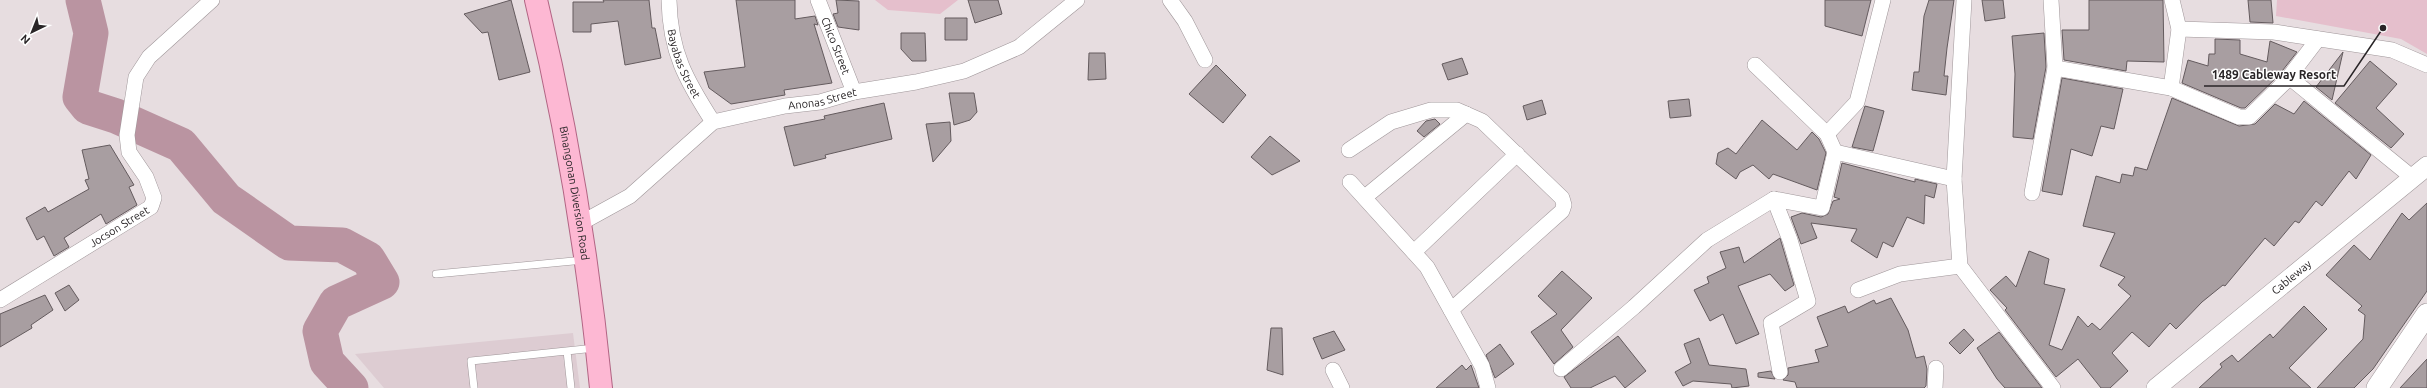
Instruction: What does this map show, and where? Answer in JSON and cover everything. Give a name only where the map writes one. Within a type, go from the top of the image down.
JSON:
[{"type":"main road","name":"Binangonan Diversion Road","points":[[536,0],[562,113],[581,223],[601,388]]},
{"type":"main road","points":[[2377,388],[2422,324]]},
{"type":"street","name":"Jocson Street","points":[[0,300],[151,207],[154,198],[146,176],[129,152],[127,135],[136,77],[149,57],[212,0]]},
{"type":"street","name":"Bayabas Street","points":[[669,0],[670,28],[677,56],[700,101],[713,122]]},
{"type":"street","name":"Chico Street","points":[[818,0],[854,92]]},
{"type":"street","name":"Anonas Street","points":[[581,223],[630,196],[713,122],[785,106],[820,102],[854,92],[916,82],[964,71],[1019,47],[1077,0]]},
{"type":"street","points":[[1170,0],[1185,20],[1205,60]]},
{"type":"street","points":[[1828,134],[1857,102],[1882,0]]},
{"type":"street","points":[[1964,0],[1954,179],[1960,266],[2053,388]]},
{"type":"street","points":[[2032,193],[2055,68],[2051,0]]},
{"type":"street","points":[[2171,88],[2179,29],[2172,0]]},
{"type":"street","points":[[2179,29],[2274,32],[2392,50],[2427,65]]},
{"type":"street","points":[[2055,68],[2171,88],[2239,117],[2249,117],[2289,77],[2318,39]]},
{"type":"street","points":[[1561,369],[1634,307],[1707,240],[1774,199],[1822,208],[1834,152],[1828,134],[1755,65]]},
{"type":"street","points":[[2289,77],[2420,172]]},
{"type":"street","points":[[1349,150],[1390,122],[1431,110],[1457,110],[1482,121],[1562,198],[1564,205],[1562,211],[1451,310]]},
{"type":"street","points":[[1365,197],[1466,114]]},
{"type":"street","points":[[1834,152],[1954,179]]},
{"type":"street","points":[[1414,252],[1517,154]]},
{"type":"street","name":"Cableway","points":[[2156,388],[2420,172]]},
{"type":"street","points":[[1350,182],[1427,267],[1482,366],[1488,388]]},
{"type":"street","points":[[1774,199],[1790,240],[1808,301],[1771,323],[1780,372]]},
{"type":"street","points":[[1858,290],[1900,274],[1960,266]]},
{"type":"street","points":[[1935,388],[1936,368]]},
{"type":"street","points":[[1333,370],[1342,388]]},
{"type":"lane","points":[[436,274],[586,260]]},
{"type":"lane","points":[[474,388],[471,361],[597,347]]},
{"type":"lane","points":[[567,351],[571,388]]},
{"type":"shaded area","points":[[875,0],[958,0],[940,14],[888,10]]},
{"type":"shaded area","points":[[2277,0],[2427,0],[2427,54],[2401,39],[2276,16]]},
{"type":"shaded area","points":[[573,333],[580,388],[384,388],[355,354]]},
{"type":"building","points":[[511,0],[530,72],[499,80],[488,32],[482,33],[464,14]]},
{"type":"building","points":[[603,0],[649,0],[652,28],[655,28],[661,58],[625,65],[618,21],[591,24],[591,32],[573,32],[573,2],[604,2]]},
{"type":"building","points":[[736,0],[795,0],[795,19],[815,16],[818,25],[814,24],[832,83],[784,90],[785,95],[731,104],[709,88],[704,72],[745,67]]},
{"type":"building","points":[[836,0],[859,1],[859,30],[838,27],[833,14],[838,13]]},
{"type":"building","points":[[968,0],[998,0],[1002,14],[975,23]]},
{"type":"building","points":[[1825,0],[1871,0],[1862,36],[1825,26]]},
{"type":"building","points":[[1929,0],[1954,0],[1944,76],[1948,76],[1946,95],[1912,90],[1914,72],[1919,72],[1924,16]]},
{"type":"building","points":[[1982,0],[2003,0],[2005,18],[1985,21]]},
{"type":"building","points":[[2089,0],[2163,0],[2164,62],[2127,61],[2126,71],[2064,60],[2062,30],[2089,30]]},
{"type":"building","points":[[2248,0],[2271,0],[2273,23],[2250,22]]},
{"type":"building","points":[[945,18],[967,18],[967,40],[945,40]]},
{"type":"building","points":[[901,33],[925,33],[926,61],[912,61],[901,49]]},
{"type":"building","points":[[2044,33],[2046,67],[2033,139],[2013,137],[2015,74],[2012,36]]},
{"type":"building","points":[[2215,39],[2240,40],[2240,54],[2267,62],[2270,41],[2297,52],[2279,75],[2245,108],[2241,108],[2182,83],[2188,60],[2208,66],[2209,54],[2215,54]]},
{"type":"building","points":[[2343,52],[2332,100],[2316,87]]},
{"type":"building","points":[[1089,53],[1105,53],[1106,79],[1088,80]]},
{"type":"building","points":[[1462,58],[1468,74],[1448,80],[1442,64]]},
{"type":"building","points":[[2370,61],[2397,84],[2376,108],[2404,134],[2391,148],[2335,103]]},
{"type":"building","points":[[1216,65],[1246,95],[1223,123],[1189,94]]},
{"type":"building","points":[[2062,78],[2123,89],[2114,129],[2101,126],[2092,156],[2071,149],[2062,195],[2042,191]]},
{"type":"building","points":[[949,93],[974,93],[977,112],[970,120],[954,125]]},
{"type":"building","points":[[2172,98],[2239,126],[2255,124],[2275,104],[2294,114],[2304,101],[2371,155],[2356,179],[2349,171],[2322,206],[2316,201],[2299,223],[2295,221],[2274,246],[2265,238],[2225,286],[2223,285],[2202,302],[2176,329],[2170,323],[2149,347],[2132,332],[2112,353],[2128,371],[2110,388],[2101,388],[2078,359],[2056,377],[2005,310],[2007,308],[1990,290],[2006,276],[2016,287],[2029,251],[2049,259],[2044,284],[2065,289],[2049,345],[2062,350],[2078,316],[2088,327],[2092,323],[2100,330],[2131,296],[2118,285],[2125,277],[2100,266],[2115,233],[2083,226],[2096,176],[2120,183],[2122,174],[2133,176],[2135,167],[2147,170]]},
{"type":"building","points":[[1689,99],[1691,116],[1670,118],[1668,101]]},
{"type":"building","points":[[1542,100],[1546,114],[1527,120],[1523,106]]},
{"type":"building","points":[[884,103],[892,139],[825,155],[826,158],[794,166],[784,127],[825,119],[824,116]]},
{"type":"building","points":[[1865,106],[1884,111],[1873,151],[1852,147]]},
{"type":"building","points":[[1435,119],[1440,124],[1424,137],[1417,131],[1426,121]]},
{"type":"building","points":[[1762,120],[1797,150],[1812,132],[1819,139],[1826,153],[1817,190],[1773,174],[1769,179],[1753,165],[1740,172],[1736,179],[1716,164],[1718,153],[1728,148],[1736,154]]},
{"type":"building","points":[[950,122],[951,141],[933,162],[926,124]]},
{"type":"building","points":[[1270,136],[1300,161],[1272,175],[1251,157]]},
{"type":"building","points":[[110,145],[134,185],[129,187],[137,205],[106,224],[101,214],[64,238],[69,247],[54,256],[44,236],[37,240],[26,218],[45,207],[48,212],[89,189],[85,180],[89,179],[82,150]]},
{"type":"building","points":[[1842,163],[1915,182],[1915,179],[1937,184],[1934,198],[1925,195],[1924,224],[1907,217],[1893,247],[1883,242],[1877,258],[1851,241],[1857,229],[1811,223],[1817,238],[1801,244],[1791,217],[1802,213],[1821,217],[1828,214],[1833,201],[1840,199],[1834,197]]},
{"type":"building","points":[[2427,203],[2427,291],[2373,369],[2354,388],[2317,388],[2363,339],[2365,315],[2358,310],[2362,306],[2326,275],[2354,245],[2370,260],[2402,213],[2409,220]]},
{"type":"building","points":[[1780,238],[1794,285],[1785,291],[1770,274],[1738,286],[1759,334],[1736,344],[1723,314],[1710,321],[1694,290],[1709,283],[1707,277],[1726,268],[1720,252],[1739,247],[1744,263]]},
{"type":"building","points":[[1562,271],[1592,298],[1561,330],[1573,347],[1554,364],[1531,332],[1557,314],[1538,296]]},
{"type":"building","points":[[69,285],[79,300],[65,311],[55,293]]},
{"type":"building","points":[[45,295],[53,310],[31,325],[32,328],[0,347],[0,314]]},
{"type":"building","points":[[1891,298],[1908,330],[1916,358],[1924,356],[1927,369],[1926,386],[1924,388],[1797,388],[1795,382],[1783,380],[1788,375],[1788,368],[1819,362],[1815,350],[1828,346],[1817,317],[1845,306],[1848,313],[1874,300],[1876,304]]},
{"type":"building","points":[[2304,306],[2327,329],[2289,368],[2311,388],[2199,388],[2222,367],[2220,364],[2232,355],[2238,362],[2270,334],[2273,338]]},
{"type":"building","points":[[1271,328],[1282,328],[1283,375],[1267,370]]},
{"type":"building","points":[[1964,329],[1974,340],[1960,354],[1949,343]]},
{"type":"building","points":[[1334,331],[1345,350],[1322,359],[1313,338]]},
{"type":"building","points":[[1999,332],[2042,388],[2005,388],[1997,379],[1977,348]]},
{"type":"building","points":[[1618,336],[1646,371],[1625,388],[1615,376],[1590,388],[1571,388],[1564,377]]},
{"type":"building","points":[[1699,338],[1709,365],[1746,369],[1749,386],[1732,388],[1731,384],[1693,381],[1683,386],[1675,372],[1691,363],[1684,344]]},
{"type":"building","points":[[1500,344],[1514,364],[1495,378],[1486,355]]},
{"type":"building","points":[[2427,359],[2427,388],[2400,388]]},
{"type":"building","points":[[1462,365],[1466,370],[1471,365],[1479,388],[1436,388]]},
{"type":"building","points":[[1771,371],[1775,379],[1758,377],[1758,373]]},
{"type":"waterway","points":[[83,0],[91,33],[80,97],[88,107],[116,116],[181,145],[226,199],[289,243],[342,245],[368,259],[382,282],[336,303],[320,331],[327,362],[351,388]]},
{"type":"place","name":"1489 Cableway Resort","points":[[2383,28]]}]
